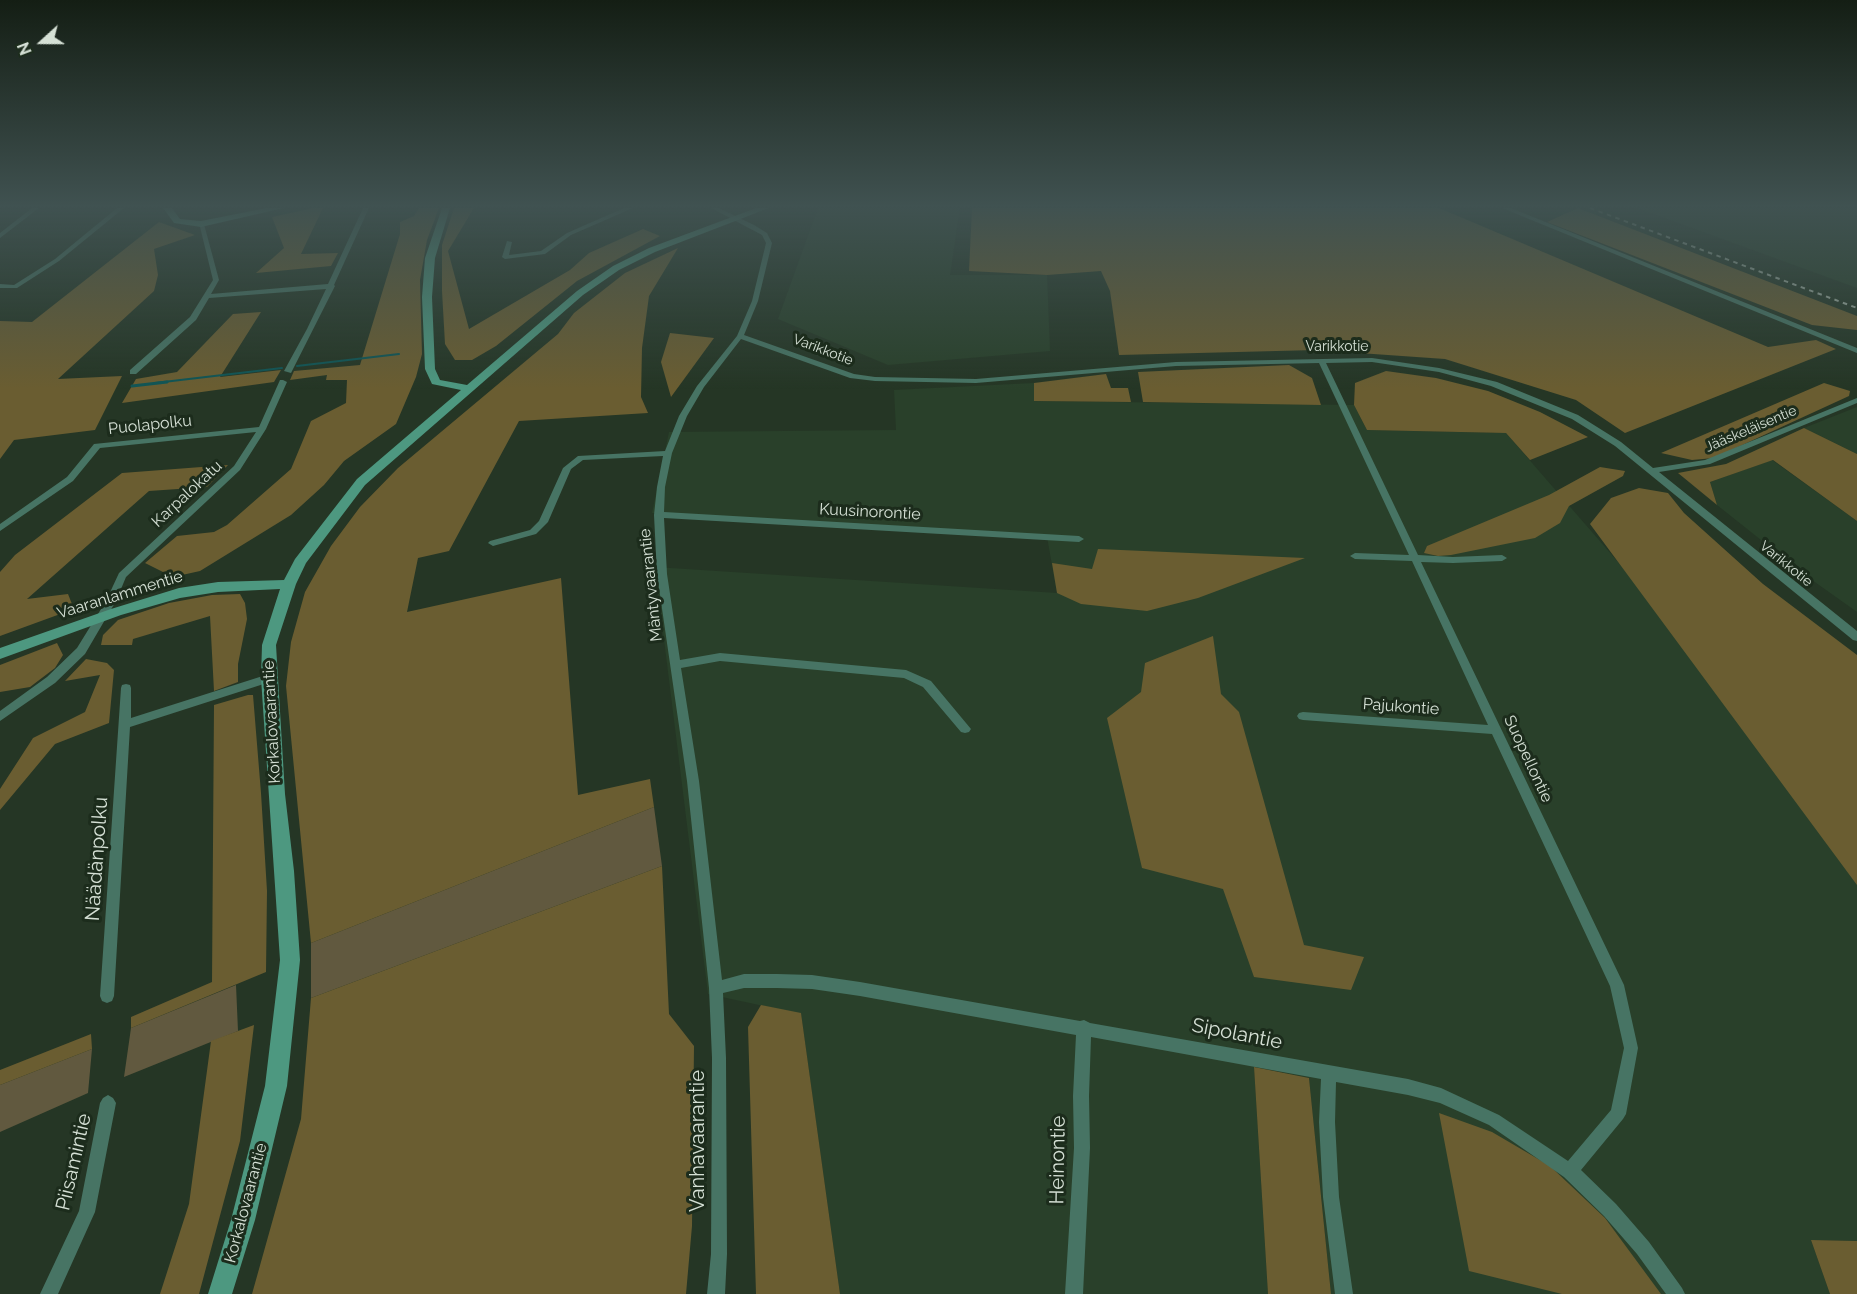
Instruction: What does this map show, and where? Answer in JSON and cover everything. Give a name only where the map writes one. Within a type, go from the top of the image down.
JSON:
[{"type":"street","points":[[0,286],[15,287],[44,268]]},
{"type":"street","points":[[134,372],[180,332],[208,296],[216,280],[213,268]]},
{"type":"street","points":[[288,370],[340,268]]},
{"type":"street","points":[[429,268],[427,297],[430,369],[436,382],[467,388]]},
{"type":"street","name":"Korkalovaarantie","points":[[220,1294],[243,1220],[276,1086],[290,960],[269,678],[269,645],[289,584],[300,562],[361,482],[467,388],[580,293],[615,268]]},
{"type":"street","name":"Mäntyvaarantie","points":[[716,988],[693,781],[662,574],[659,515],[661,486],[668,453],[684,416],[701,386],[740,336],[755,301],[763,268]]},
{"type":"street","points":[[1654,268],[1857,351]]},
{"type":"street","points":[[208,296],[332,286]]},
{"type":"street","name":"Varikkotie","points":[[740,336],[776,346],[853,376],[875,379],[997,380],[1176,364],[1372,360],[1402,364],[1494,384],[1575,417],[1618,444],[1786,583],[1857,637]]},
{"type":"street","name":"Suopellontie","points":[[1321,360],[1617,985],[1631,1048],[1618,1114],[1570,1171]]},
{"type":"street","name":"Karpalokatu","points":[[0,717],[62,670],[81,651],[122,575],[237,468],[262,429],[283,381]]},
{"type":"street","name":"Jääskeläisentie","points":[[1652,471],[1707,462],[1857,400]]},
{"type":"street","name":"Puolapolku","points":[[0,528],[70,479],[97,446],[262,429]]},
{"type":"street","points":[[493,543],[533,532],[543,522],[567,468],[581,458],[668,453]]},
{"type":"street","name":"Kuusinorontie","points":[[659,515],[1079,539]]},
{"type":"street","points":[[1355,556],[1416,559],[1502,558]]},
{"type":"street","name":"Vaaranlammentie","points":[[0,654],[99,618],[179,593],[218,587],[289,584]]},
{"type":"street","points":[[675,665],[720,657],[906,674],[927,684],[965,729]]},
{"type":"street","points":[[125,724],[269,678]]},
{"type":"street","name":"Näädänpolku","points":[[107,996],[126,688]]},
{"type":"street","name":"Pajukontie","points":[[1303,716],[1496,730]]},
{"type":"street","name":"Sipolantie","points":[[716,988],[744,981],[812,982],[1084,1027],[1408,1087],[1466,1106],[1525,1139],[1570,1171],[1611,1210],[1643,1248],[1676,1294]]},
{"type":"street","name":"Vanhavaarantie","points":[[716,988],[719,1058],[719,1231],[716,1294]]},
{"type":"street","name":"Heinontie","points":[[1074,1294],[1084,1027]]},
{"type":"street","points":[[1329,1074],[1331,1197],[1344,1294]]},
{"type":"street","name":"Piisamintie","points":[[49,1294],[87,1212],[108,1103]]},
{"type":"shaded area","points":[[100,268],[157,268],[158,275],[154,291],[58,379],[122,376],[95,430],[14,440],[0,459],[0,321],[32,322]]},
{"type":"shaded area","points":[[261,268],[305,268],[256,273]]},
{"type":"shaded area","points":[[390,268],[422,268],[420,280],[422,354],[416,377],[396,424],[344,461],[324,485],[291,515],[200,571],[173,577],[145,563],[177,536],[214,532],[227,525],[291,469],[311,421],[346,403],[347,380],[326,380],[327,375],[290,380],[294,371],[360,365]]},
{"type":"shaded area","points":[[442,268],[453,268],[469,329],[572,268],[600,268],[577,281],[496,346],[472,360],[455,360],[445,344]]},
{"type":"shaded area","points":[[635,268],[666,268],[649,296],[642,348],[641,397],[648,413],[519,421],[449,551],[418,558],[407,612],[561,578],[578,795],[650,779],[654,807],[311,943],[286,686],[291,642],[305,592],[331,546],[360,507],[398,468],[558,334],[574,313],[625,273]]},
{"type":"shaded area","points":[[796,268],[951,268],[950,275],[1047,275],[1050,351],[888,365],[778,319]]},
{"type":"shaded area","points":[[969,268],[1582,268],[1768,347],[1816,340],[1836,349],[1625,433],[1576,400],[1445,359],[1316,350],[1119,355],[1110,291],[1101,271],[1047,275],[969,271]]},
{"type":"shaded area","points":[[1666,268],[1734,268],[1857,316],[1857,330],[1812,325]]},
{"type":"shaded area","points":[[1803,268],[1857,268],[1857,288]]},
{"type":"shaded area","points":[[261,312],[220,377],[281,370],[274,382],[122,403],[136,379],[177,372],[233,314]]},
{"type":"shaded area","points":[[670,333],[714,338],[671,397],[661,362]]},
{"type":"shaded area","points":[[1289,365],[1312,378],[1321,405],[1143,402],[1138,372]]},
{"type":"shaded area","points":[[1386,371],[1436,378],[1488,391],[1540,412],[1588,437],[1530,460],[1506,433],[1367,430],[1354,405],[1355,383]]},
{"type":"shaded area","points":[[1106,374],[1111,388],[1128,388],[1131,402],[1034,401],[1034,383]]},
{"type":"shaded area","points":[[1034,383],[1034,401],[1354,405],[1367,430],[1506,433],[1750,714],[1857,871],[1857,1241],[1811,1240],[1830,1294],[1331,1294],[1309,1078],[1254,1067],[1268,1294],[840,1294],[801,1014],[708,994],[655,567],[1057,593],[1047,537],[652,513],[669,432],[896,430],[894,390]]},
{"type":"shaded area","points":[[1824,383],[1850,391],[1849,396],[1714,458],[1692,460],[1661,453]]},
{"type":"shaded area","points":[[1857,407],[1857,454],[1804,428]]},
{"type":"shaded area","points":[[1804,428],[1857,454],[1857,521],[1773,460],[1710,482],[1717,505],[1678,473],[1726,464]]},
{"type":"shaded area","points":[[1772,460],[1857,521],[1857,612],[1805,575],[1717,505],[1710,482]]},
{"type":"shaded area","points":[[228,465],[207,487],[149,491],[27,599],[68,594],[74,609],[0,636],[0,572],[15,555],[122,473]]},
{"type":"shaded area","points":[[1600,467],[1625,471],[1623,476],[1569,506],[1560,523],[1535,538],[1451,555],[1438,556],[1424,553],[1427,546],[1549,495]]},
{"type":"shaded area","points":[[1639,488],[1668,493],[1684,513],[1763,584],[1857,655],[1857,885],[1590,524],[1611,498]]},
{"type":"shaded area","points":[[1098,549],[1305,558],[1198,598],[1147,611],[1081,604],[1057,593],[1052,563],[1092,569]]},
{"type":"shaded area","points":[[240,594],[245,603],[247,619],[238,664],[238,682],[214,691],[210,616],[133,639],[132,645],[101,645],[103,635],[118,620],[169,603],[212,595]]},
{"type":"shaded area","points":[[1213,636],[1221,694],[1239,712],[1304,945],[1364,957],[1351,990],[1254,977],[1223,889],[1142,868],[1107,718],[1141,692],[1145,663]]},
{"type":"shaded area","points":[[57,643],[63,655],[55,668],[30,687],[0,692],[0,665]]},
{"type":"shaded area","points":[[86,659],[107,663],[114,670],[109,723],[55,744],[0,810],[0,789],[33,738],[85,712],[100,675],[65,681]]},
{"type":"shaded area","points":[[253,695],[261,793],[267,891],[266,972],[131,1028],[131,1017],[212,982],[214,705]]},
{"type":"shaded area","points":[[654,807],[662,866],[311,998],[311,943]]},
{"type":"shaded area","points":[[662,866],[669,1014],[694,1046],[692,1226],[686,1294],[252,1294],[301,1119],[311,998]]},
{"type":"shaded area","points":[[236,985],[238,1031],[124,1077],[131,1028]]},
{"type":"shaded area","points":[[761,1005],[801,1013],[840,1294],[756,1294],[748,1027]]},
{"type":"shaded area","points":[[254,1025],[240,1141],[199,1294],[160,1294],[189,1204],[211,1041]]},
{"type":"shaded area","points":[[91,1034],[92,1049],[0,1085],[0,1070]]},
{"type":"shaded area","points":[[92,1049],[88,1093],[0,1132],[0,1085]]},
{"type":"shaded area","points":[[1254,1067],[1309,1078],[1331,1294],[1268,1294]]},
{"type":"shaded area","points":[[1439,1113],[1492,1132],[1550,1166],[1605,1218],[1661,1294],[1562,1294],[1469,1271]]},
{"type":"shaded area","points":[[1811,1240],[1857,1241],[1857,1294],[1830,1294]]},
{"type":"waterway","points":[[297,366],[399,354]]},
{"type":"waterway","points":[[155,383],[282,368]]},
{"type":"waterway","points":[[132,386],[167,382]]},
{"type":"railway","points":[[1751,268],[1857,308]]}]
